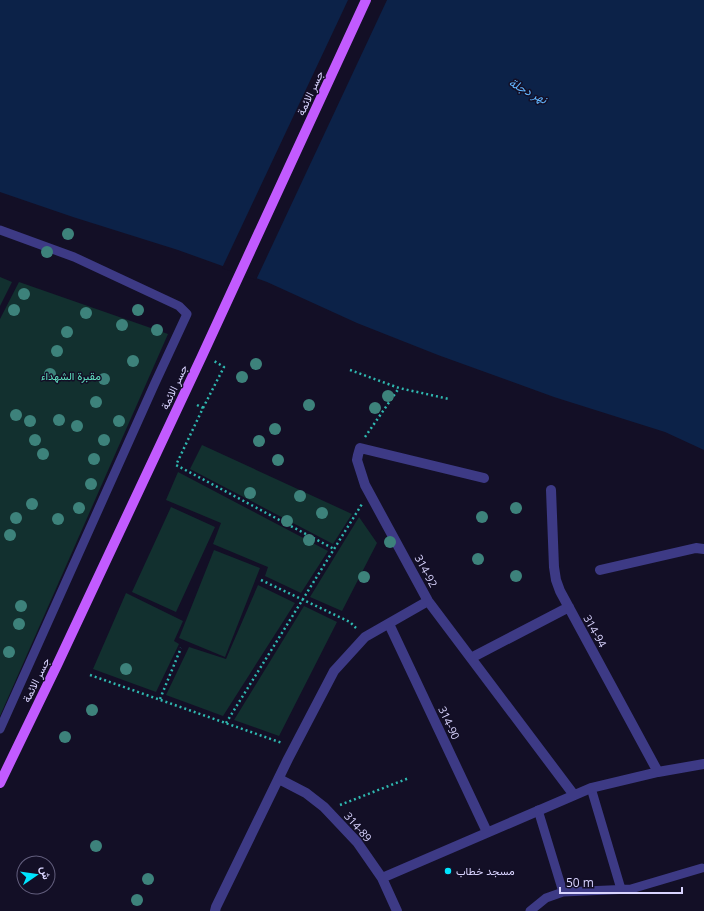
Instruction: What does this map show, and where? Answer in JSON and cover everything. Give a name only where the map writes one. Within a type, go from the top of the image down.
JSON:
[{"type":"main road","name":"جسر الائمة","points":[[0,782],[57,665],[366,0]]},
{"type":"street","points":[[360,448],[484,478]]},
{"type":"street","name":"314-92","points":[[360,448],[357,460],[365,485],[428,601],[574,795]]},
{"type":"street","name":"314-94","points":[[551,490],[554,567],[556,580],[560,591],[658,772]]},
{"type":"street","points":[[600,570],[696,548],[704,549]]},
{"type":"street","points":[[215,911],[294,747],[334,671],[365,637],[428,601]]},
{"type":"street","points":[[471,658],[569,607]]},
{"type":"street","name":"314-90","points":[[389,624],[487,832]]},
{"type":"street","points":[[382,878],[591,788],[658,772],[704,764]]},
{"type":"street","name":"314-89","points":[[279,779],[306,793],[327,810],[357,842],[382,878],[396,911]]},
{"type":"lane","points":[[0,230],[74,257],[179,306],[187,314],[0,729]]},
{"type":"lane","points":[[591,788],[621,889]]},
{"type":"lane","points":[[538,810],[563,892]]},
{"type":"lane","points":[[530,911],[546,898],[563,892],[631,889],[702,868]]},
{"type":"path","points":[[224,366],[176,465],[334,549]]},
{"type":"path","points":[[350,370],[399,388],[449,399]]},
{"type":"path","points":[[360,448],[363,440],[399,388]]},
{"type":"path","points":[[197,405],[203,408]]},
{"type":"path","points":[[226,723],[363,504],[372,498]]},
{"type":"path","points":[[261,580],[350,622],[365,637]]},
{"type":"path","points":[[160,699],[181,648]]},
{"type":"path","points":[[90,675],[294,747]]},
{"type":"path","points":[[327,810],[409,778]]},
{"type":"green space","points":[[0,277],[12,282],[0,306]]},
{"type":"green space","name":"مقبرة الشهداء","points":[[19,282],[168,334],[0,716],[0,319]]},
{"type":"green space","points":[[202,445],[352,514],[333,544],[190,469]]},
{"type":"green space","points":[[178,472],[328,551],[301,593],[265,576],[268,567],[213,544],[221,523],[166,500]]},
{"type":"green space","points":[[171,507],[215,527],[176,612],[132,592]]},
{"type":"green space","points":[[359,517],[377,543],[342,611],[310,597]]},
{"type":"green space","points":[[214,550],[260,568],[225,657],[179,638]]},
{"type":"green space","points":[[258,585],[295,603],[223,716],[166,695],[189,647],[226,659]]},
{"type":"green space","points":[[126,593],[183,621],[174,641],[179,644],[156,692],[93,669]]},
{"type":"green space","points":[[304,606],[337,622],[279,736],[234,720]]},
{"type":"water","name":"نهر دجلة","points":[[0,0],[704,0],[704,450],[665,432],[554,397],[438,355],[357,323],[267,282],[178,250],[0,192]]},
{"type":"pier","points":[[348,0],[387,0],[256,280],[222,268]]},
{"type":"place","name":"مسجد خطاب","points":[[448,871]]}]
